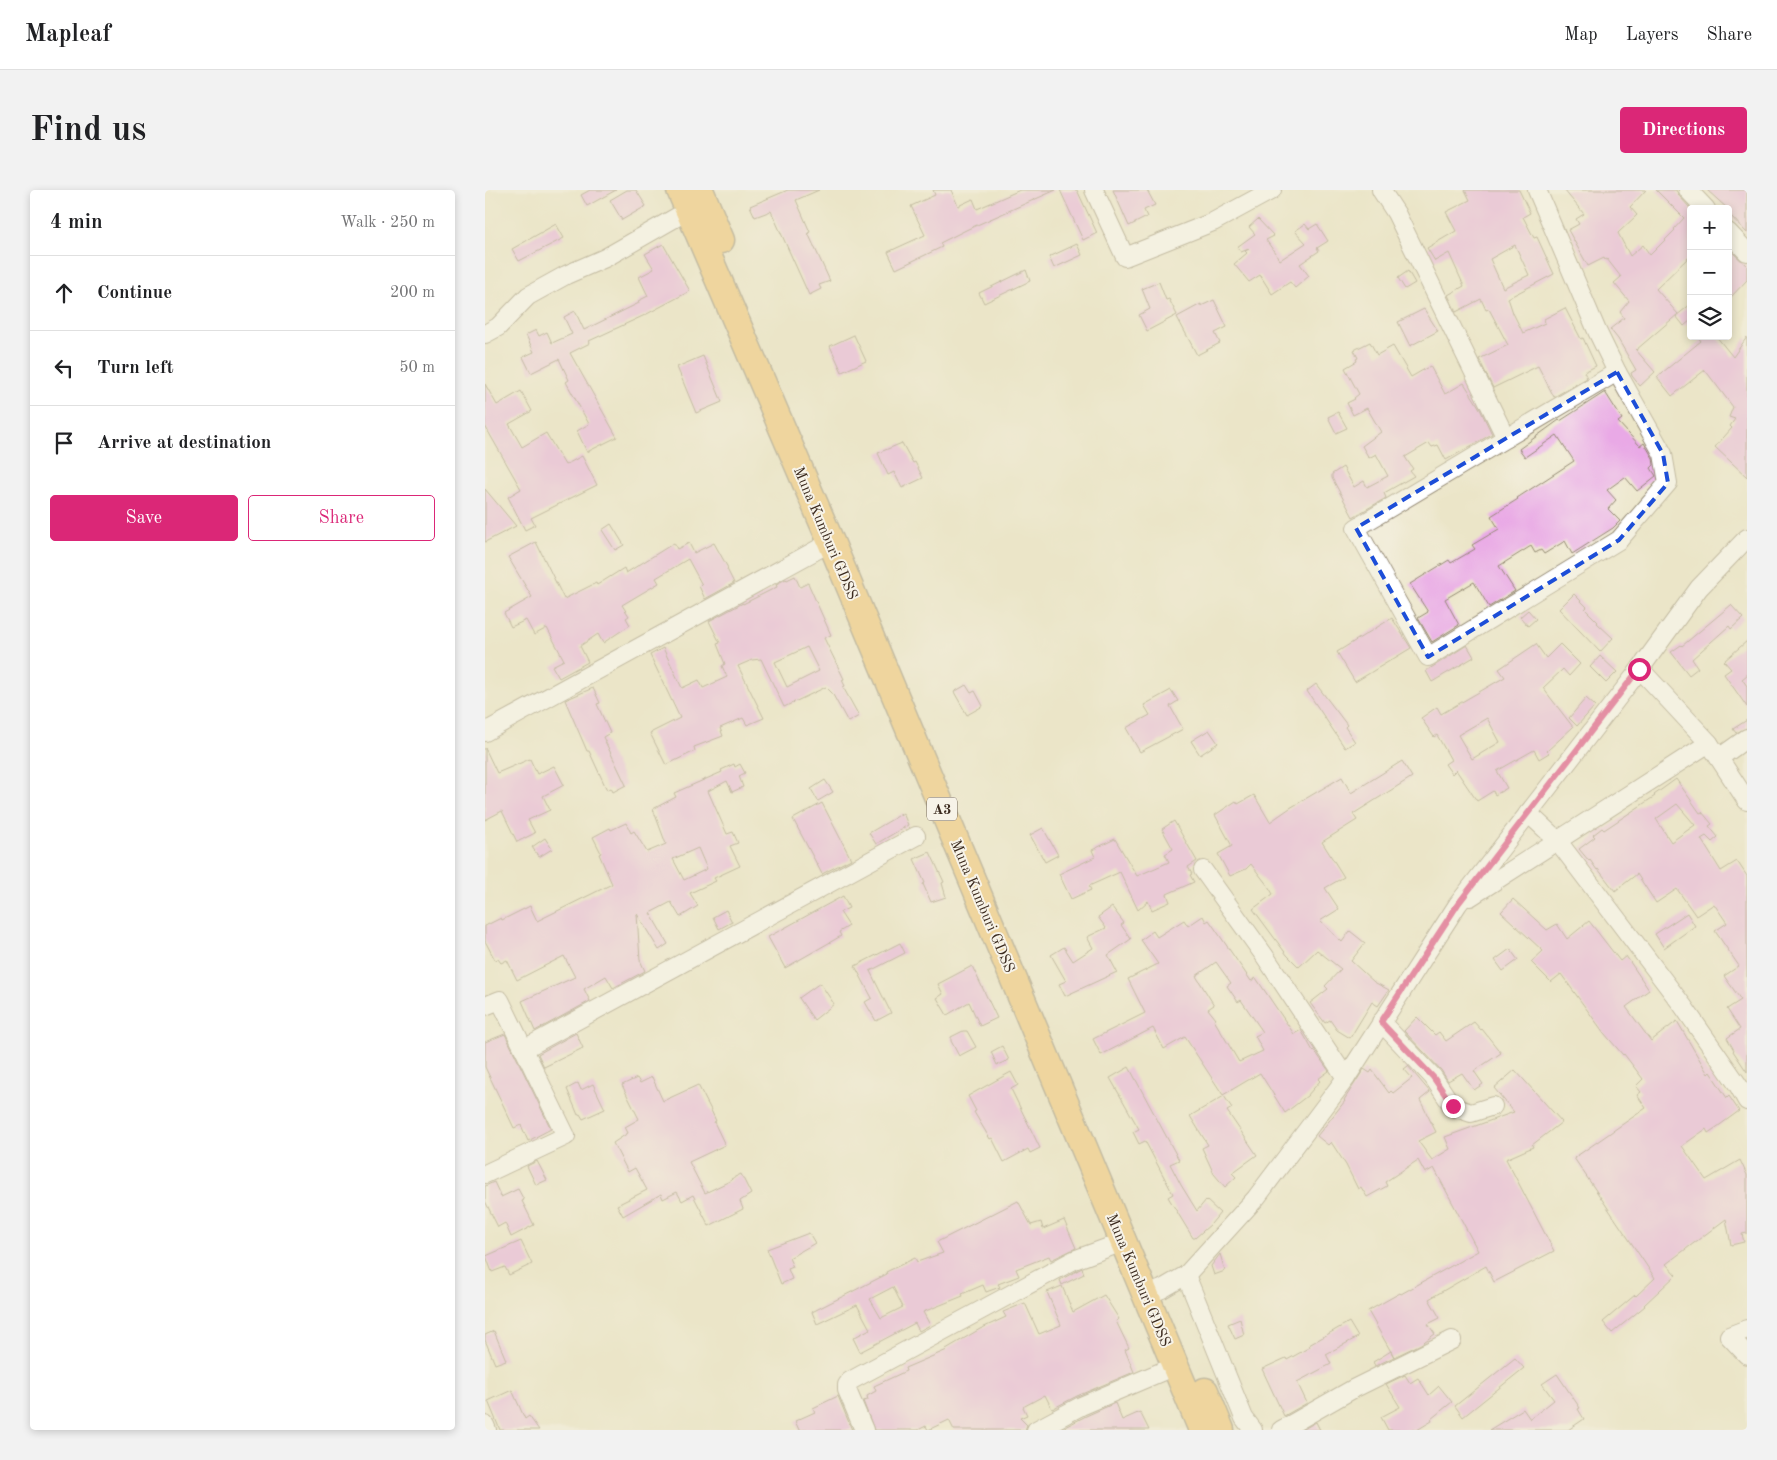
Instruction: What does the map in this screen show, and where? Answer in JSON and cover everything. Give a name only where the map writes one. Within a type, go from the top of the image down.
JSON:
[{"type":"highway","name":"Muna Kumburi GDSS","points":[[690,197],[831,542],[1123,1242],[1154,1292],[1175,1366],[1201,1430]]},
{"type":"highway","name":"Muna Kumburi GDSS","points":[[690,197],[1154,1292],[1221,1430]]},
{"type":"street","points":[[1094,190],[1125,257],[1213,222],[1272,190]]},
{"type":"street","points":[[1381,190],[1400,222],[1506,438]]},
{"type":"street","points":[[1537,190],[1597,331],[1617,372],[1663,454],[1668,483],[1619,540],[1428,657],[1356,528],[1617,372]]},
{"type":"street","points":[[1689,190],[1702,205]]},
{"type":"street","points":[[485,334],[498,326],[528,296],[566,274],[605,258],[690,197]]},
{"type":"street","points":[[1732,236],[1747,252]]},
{"type":"street","points":[[1154,1292],[1186,1275],[1257,1198],[1346,1078],[1458,904],[1699,588],[1747,538]]},
{"type":"street","points":[[485,732],[831,542]]},
{"type":"street","points":[[1639,669],[1709,743],[1747,801]]},
{"type":"street","points":[[1719,758],[1747,738]]},
{"type":"street","points":[[1458,904],[1709,743]]},
{"type":"street","points":[[1528,813],[1557,840],[1683,1006],[1747,1101]]},
{"type":"street","points":[[524,1049],[916,836]]},
{"type":"street","points":[[1203,870],[1264,955],[1346,1078]]},
{"type":"street","points":[[485,1006],[500,1000],[566,1136],[485,1174]]},
{"type":"street","points":[[1381,1022],[1433,1077],[1453,1106],[1471,1113],[1493,1106]]},
{"type":"street","points":[[864,1430],[847,1390],[847,1385],[851,1381],[1074,1260],[1123,1242]]},
{"type":"street","points":[[1186,1275],[1244,1418],[1253,1430]]},
{"type":"street","points":[[1747,1329],[1729,1336],[1747,1355]]},
{"type":"street","points":[[1281,1430],[1353,1389],[1452,1340]]},
{"type":"street","points":[[1036,1430],[1081,1406],[1175,1366]]},
{"type":"street","points":[[485,1424],[487,1430]]},
{"type":"highlighted area","points":[[1617,372],[1663,454],[1668,483],[1619,540],[1428,657],[1356,528]]},
{"type":"building","points":[[590,190],[616,190],[587,206],[581,195]]},
{"type":"building","points":[[627,190],[636,190],[646,206],[622,220],[610,200]]},
{"type":"building","points":[[788,190],[819,190],[796,200],[810,232],[808,233],[830,281],[819,285],[821,289],[809,295],[771,211],[755,217],[750,206]]},
{"type":"building","points":[[933,190],[951,190],[958,206],[973,199],[977,209],[1020,190],[1056,190],[968,229],[940,243],[942,247],[896,269],[888,252],[925,235],[911,206],[935,195]]},
{"type":"building","points":[[1060,190],[1077,190],[1097,233],[1083,240]]},
{"type":"building","points":[[1113,190],[1147,190],[1155,205],[1144,210],[1147,217],[1129,226]]},
{"type":"building","points":[[1465,190],[1519,190],[1530,213],[1523,217],[1534,238],[1537,237],[1554,274],[1508,298],[1513,313],[1523,333],[1545,323],[1544,319],[1565,308],[1581,339],[1583,338],[1596,366],[1584,372],[1587,378],[1554,397],[1538,366],[1493,388],[1479,359],[1508,345],[1489,309],[1486,310],[1481,299],[1456,312],[1448,295],[1464,286],[1449,253],[1435,261],[1427,248],[1456,231],[1446,212],[1470,200]],"holes":[[[1515,245],[1529,275],[1503,288],[1490,259]]]},
{"type":"building","points":[[1564,190],[1646,190],[1630,207],[1637,215],[1618,233],[1630,256],[1643,245],[1650,255],[1684,218],[1656,190],[1676,190],[1687,205],[1687,259],[1656,289],[1678,314],[1636,350],[1655,372],[1640,386],[1631,373],[1636,370],[1610,329],[1624,318],[1620,312],[1629,301],[1614,283],[1621,277],[1607,259],[1605,260],[1604,258],[1588,266],[1568,230],[1579,224],[1576,219],[1584,214]]},
{"type":"building","points":[[1707,190],[1747,190],[1747,233],[1732,217],[1732,205],[1724,205]]},
{"type":"building","points":[[1258,219],[1274,236],[1266,240],[1280,260],[1306,243],[1295,231],[1305,224],[1309,229],[1317,224],[1328,241],[1317,248],[1319,251],[1300,264],[1309,276],[1295,288],[1290,282],[1272,294],[1260,275],[1249,282],[1234,264],[1247,253],[1245,251],[1249,249],[1241,252],[1237,247],[1255,234],[1249,227]]},
{"type":"building","points":[[556,224],[564,238],[519,261],[512,249]]},
{"type":"building","points":[[663,244],[690,291],[645,315],[589,341],[590,343],[570,353],[617,437],[587,452],[577,431],[589,424],[566,382],[569,380],[559,359],[531,373],[523,357],[534,352],[526,335],[536,330],[539,336],[547,332],[552,343],[572,334],[564,317],[575,311],[584,330],[639,303],[638,301],[648,296],[639,277],[654,269],[645,254]]},
{"type":"building","points":[[1077,244],[1082,255],[1054,268],[1049,257]]},
{"type":"building","points":[[1732,252],[1747,266],[1747,280],[1732,296]]},
{"type":"building","points":[[1026,270],[1030,281],[984,303],[979,293]]},
{"type":"building","points":[[1408,271],[1415,283],[1405,289],[1398,278]]},
{"type":"building","points":[[1159,282],[1166,300],[1169,299],[1177,315],[1147,331],[1139,315],[1150,309],[1142,289]]},
{"type":"building","points":[[1214,300],[1227,327],[1215,333],[1220,343],[1197,355],[1177,317],[1201,304],[1201,306]]},
{"type":"building","points":[[1687,307],[1687,323],[1684,326],[1676,316]]},
{"type":"building","points":[[1424,309],[1438,331],[1410,346],[1398,322]]},
{"type":"building","points":[[854,335],[866,361],[842,372],[830,346]]},
{"type":"building","points":[[1747,337],[1747,477],[1715,447],[1732,428],[1730,426],[1735,419],[1729,417],[1733,407],[1705,370],[1672,396],[1657,377],[1701,341],[1719,340],[1733,357]]},
{"type":"building","points":[[1370,342],[1377,355],[1393,346],[1411,377],[1430,366],[1445,394],[1464,383],[1479,407],[1492,434],[1446,460],[1438,445],[1432,447],[1429,443],[1405,457],[1413,469],[1410,471],[1414,476],[1384,493],[1386,498],[1353,517],[1332,478],[1332,474],[1343,467],[1354,487],[1364,481],[1367,487],[1388,476],[1376,454],[1369,458],[1362,446],[1381,432],[1367,408],[1353,415],[1347,403],[1355,399],[1359,394],[1345,368],[1357,361],[1356,359],[1358,358],[1354,350]]},
{"type":"building","points":[[703,356],[722,402],[696,413],[677,367]]},
{"type":"building","points":[[485,384],[497,405],[521,391],[532,411],[509,424],[522,447],[546,433],[565,465],[582,456],[597,485],[531,518],[535,525],[525,530],[508,497],[521,489],[485,426]]},
{"type":"building","points":[[1605,392],[1622,419],[1618,422],[1640,446],[1644,443],[1653,458],[1654,465],[1651,468],[1656,476],[1637,491],[1625,477],[1607,490],[1616,500],[1608,509],[1620,521],[1613,528],[1572,554],[1565,541],[1544,554],[1541,550],[1535,553],[1531,546],[1499,566],[1515,591],[1489,607],[1474,582],[1445,599],[1459,625],[1432,642],[1418,618],[1428,612],[1410,584],[1449,560],[1451,563],[1475,549],[1472,545],[1499,529],[1491,516],[1574,461],[1557,435],[1525,457],[1519,449],[1559,420]]},
{"type":"building","points":[[1338,412],[1347,428],[1336,433],[1328,417]]},
{"type":"building","points":[[902,443],[923,478],[902,488],[894,472],[888,475],[878,453]]},
{"type":"building","points":[[485,489],[516,526],[485,542]]},
{"type":"building","points":[[611,524],[624,545],[615,550],[602,530]]},
{"type":"building","points":[[536,542],[564,599],[596,583],[597,585],[624,568],[626,573],[674,543],[677,549],[689,543],[694,553],[714,543],[734,583],[705,599],[699,586],[702,585],[688,559],[656,578],[659,583],[622,605],[629,616],[626,618],[630,625],[603,643],[598,634],[580,646],[588,662],[559,678],[552,666],[564,660],[547,628],[534,635],[526,620],[511,627],[504,613],[532,597],[508,557]]},
{"type":"building","points":[[795,576],[800,587],[808,583],[831,635],[824,638],[844,679],[842,680],[845,686],[843,687],[859,716],[848,722],[832,693],[826,687],[784,707],[761,659],[752,660],[738,666],[764,718],[747,725],[743,718],[720,728],[723,736],[694,747],[695,751],[666,765],[650,733],[680,718],[650,655],[663,648],[682,688],[699,680],[703,688],[727,677],[722,666],[725,664],[717,644],[720,643],[709,621],[777,587],[776,584]],"holes":[[[807,647],[819,671],[787,687],[775,662]]]},
{"type":"building","points":[[1574,594],[1587,607],[1585,609],[1597,623],[1613,638],[1600,652],[1559,609]]},
{"type":"building","points":[[1731,605],[1743,618],[1731,629],[1729,626],[1692,659],[1698,668],[1689,675],[1671,652],[1682,646]]},
{"type":"building","points":[[1528,610],[1536,619],[1528,626],[1520,617]]},
{"type":"building","points":[[1392,618],[1411,648],[1355,682],[1337,652]]},
{"type":"building","points":[[1747,641],[1747,675],[1742,679],[1747,686],[1747,707],[1724,674],[1731,669],[1724,661]]},
{"type":"building","points":[[1536,644],[1546,658],[1560,644],[1580,664],[1569,676],[1563,669],[1543,688],[1573,727],[1547,751],[1549,753],[1539,759],[1534,750],[1497,771],[1507,788],[1495,795],[1493,791],[1477,801],[1456,770],[1452,774],[1445,764],[1451,760],[1437,735],[1434,737],[1421,718],[1437,707],[1441,714],[1505,677],[1499,669]],"holes":[[[1487,718],[1500,742],[1472,759],[1458,735]]]},
{"type":"building","points":[[1467,645],[1474,657],[1432,682],[1426,671]]},
{"type":"building","points":[[1600,656],[1617,672],[1606,683],[1590,667]]},
{"type":"building","points":[[1316,684],[1347,725],[1345,727],[1355,742],[1345,748],[1307,691]]},
{"type":"building","points":[[966,685],[971,693],[975,691],[983,706],[967,715],[954,692]]},
{"type":"building","points":[[593,688],[600,703],[597,704],[610,733],[603,737],[626,785],[613,792],[611,788],[607,790],[589,751],[587,751],[565,700]]},
{"type":"building","points":[[1171,690],[1178,701],[1170,706],[1183,729],[1140,752],[1126,728],[1150,715],[1144,705]]},
{"type":"building","points":[[1586,698],[1595,706],[1577,726],[1569,718]]},
{"type":"building","points":[[1747,720],[1747,728],[1736,733],[1733,729]]},
{"type":"building","points":[[1209,730],[1218,743],[1200,755],[1191,741]]},
{"type":"building","points":[[485,748],[497,773],[530,759],[537,774],[554,766],[564,785],[543,796],[550,810],[528,820],[535,833],[517,842],[502,811],[485,820]]},
{"type":"building","points":[[1402,761],[1412,777],[1353,814],[1357,820],[1322,842],[1344,877],[1325,888],[1339,909],[1320,921],[1342,942],[1350,931],[1365,943],[1351,961],[1374,982],[1389,990],[1378,1006],[1372,1002],[1350,1038],[1337,1030],[1330,1020],[1325,1023],[1310,1003],[1328,989],[1325,986],[1341,969],[1317,950],[1299,967],[1287,955],[1253,909],[1273,894],[1251,864],[1246,869],[1230,876],[1218,854],[1232,846],[1215,815],[1236,801],[1238,804],[1254,795],[1270,822],[1342,777],[1351,793]]},
{"type":"building","points":[[734,764],[735,767],[740,764],[745,773],[739,776],[743,787],[732,792],[727,781],[708,791],[727,834],[733,832],[738,843],[730,846],[740,866],[714,878],[716,881],[690,893],[698,906],[680,917],[671,902],[650,913],[668,944],[659,950],[637,914],[640,960],[645,971],[613,988],[606,976],[584,989],[590,1001],[535,1031],[522,1001],[575,977],[564,956],[517,980],[507,960],[501,963],[498,959],[495,960],[485,941],[485,926],[530,906],[537,921],[612,884],[593,837],[610,828],[611,830],[626,823],[631,833],[634,831],[647,852],[666,844],[653,809],[676,797],[674,793],[722,772],[721,770]],"holes":[[[698,848],[707,869],[684,880],[673,859]]]},
{"type":"building","points":[[1676,779],[1700,813],[1702,812],[1712,824],[1709,826],[1718,837],[1712,842],[1706,836],[1701,839],[1721,871],[1737,861],[1747,876],[1747,1072],[1727,1038],[1740,1029],[1727,1009],[1741,1000],[1724,976],[1739,966],[1715,931],[1727,923],[1714,904],[1696,916],[1677,889],[1656,903],[1637,874],[1615,891],[1579,849],[1595,837],[1593,835],[1602,828],[1604,830]],"holes":[[[1677,804],[1695,825],[1671,842],[1656,819]]]},
{"type":"building","points":[[825,780],[833,792],[818,801],[811,789]]},
{"type":"building","points":[[822,803],[851,859],[822,874],[793,819]]},
{"type":"building","points":[[903,813],[908,825],[876,844],[869,833]]},
{"type":"building","points":[[1174,821],[1197,861],[1188,867],[1194,882],[1167,894],[1170,902],[1152,910],[1148,901],[1138,910],[1120,872],[1089,886],[1091,890],[1071,899],[1059,874],[1095,857],[1092,850],[1115,839],[1137,876],[1169,862],[1165,854],[1173,849],[1162,829]]},
{"type":"building","points":[[1043,828],[1058,855],[1045,862],[1030,835]]},
{"type":"building","points":[[545,838],[552,849],[539,857],[532,847]]},
{"type":"building","points":[[930,852],[944,882],[942,883],[946,897],[931,902],[914,859]]},
{"type":"building","points":[[843,896],[849,908],[840,912],[849,926],[839,932],[841,936],[785,968],[768,937]]},
{"type":"building","points":[[1513,899],[1547,930],[1557,924],[1567,939],[1589,921],[1620,961],[1626,956],[1649,990],[1626,1007],[1651,1041],[1677,1021],[1708,1074],[1710,1072],[1727,1098],[1729,1096],[1739,1111],[1708,1133],[1706,1129],[1682,1146],[1706,1180],[1740,1160],[1747,1175],[1747,1233],[1742,1234],[1744,1242],[1731,1245],[1726,1219],[1666,1264],[1676,1275],[1645,1306],[1612,1333],[1603,1322],[1655,1278],[1574,1158],[1646,1108],[1637,1095],[1641,1092],[1636,1086],[1643,1079],[1624,1054],[1604,1033],[1561,974],[1551,982],[1531,962],[1543,951],[1501,912]]},
{"type":"building","points":[[1112,907],[1124,923],[1121,925],[1131,939],[1108,955],[1117,972],[1065,996],[1059,984],[1066,981],[1051,955],[1064,947],[1073,961],[1093,948],[1087,937],[1106,928],[1098,917]]},
{"type":"building","points":[[726,910],[732,922],[719,929],[713,917]]},
{"type":"building","points":[[1687,913],[1695,926],[1664,948],[1655,934]]},
{"type":"building","points":[[1203,916],[1206,922],[1209,920],[1251,981],[1256,978],[1294,1034],[1301,1030],[1313,1051],[1329,1071],[1318,1079],[1320,1081],[1307,1096],[1285,1113],[1260,1073],[1223,1095],[1185,1037],[1164,1049],[1153,1028],[1101,1055],[1093,1039],[1145,1013],[1128,979],[1158,964],[1141,940],[1153,931],[1157,937],[1184,920],[1188,926]],"holes":[[[1216,962],[1231,983],[1227,986],[1238,1002],[1241,1000],[1263,1032],[1255,1036],[1263,1051],[1239,1062],[1214,1020],[1216,1019],[1208,1009],[1214,1005],[1196,976]]]},
{"type":"building","points":[[900,943],[905,953],[870,971],[891,1013],[876,1021],[865,1002],[872,998],[855,966]]},
{"type":"building","points":[[1510,949],[1518,960],[1503,971],[1495,960]]},
{"type":"building","points":[[972,966],[997,1018],[980,1026],[969,1002],[947,1015],[937,998],[943,994],[938,984]]},
{"type":"building","points":[[820,983],[834,1004],[814,1020],[799,998]]},
{"type":"building","points":[[1417,1017],[1435,1035],[1439,1032],[1446,1041],[1474,1022],[1482,1029],[1501,1053],[1474,1071],[1483,1084],[1474,1090],[1462,1073],[1448,1081],[1441,1070],[1404,1031]]},
{"type":"building","points":[[967,1031],[976,1047],[959,1056],[951,1041],[951,1037]]},
{"type":"building","points":[[576,1033],[583,1048],[544,1067],[538,1054]]},
{"type":"building","points":[[505,1034],[551,1129],[528,1141],[521,1125],[514,1128],[485,1067],[485,1042]]},
{"type":"building","points":[[1002,1046],[1009,1060],[997,1065],[991,1052]]},
{"type":"building","points":[[1408,1066],[1430,1092],[1420,1100],[1436,1132],[1418,1141],[1432,1160],[1450,1149],[1445,1137],[1514,1112],[1494,1088],[1515,1070],[1562,1122],[1532,1145],[1533,1147],[1506,1159],[1554,1251],[1494,1282],[1486,1266],[1429,1299],[1440,1318],[1428,1324],[1435,1334],[1421,1344],[1394,1357],[1368,1311],[1478,1251],[1434,1168],[1425,1173],[1418,1160],[1385,1182],[1387,1186],[1367,1197],[1361,1187],[1358,1189],[1346,1165],[1331,1142],[1328,1145],[1317,1136],[1345,1101],[1364,1069],[1370,1073],[1372,1070],[1389,1093],[1391,1091],[1393,1093],[1412,1078],[1404,1069]]},
{"type":"building","points":[[1129,1067],[1179,1160],[1170,1164],[1197,1211],[1206,1200],[1220,1213],[1195,1238],[1193,1238],[1168,1197],[1173,1194],[1145,1141],[1139,1144],[1133,1132],[1139,1129],[1110,1078]]},
{"type":"building","points":[[1011,1072],[1018,1085],[1011,1089],[1040,1148],[1030,1153],[1028,1149],[1004,1162],[992,1138],[990,1139],[974,1112],[976,1111],[968,1096]]},
{"type":"building","points":[[652,1077],[663,1101],[698,1085],[716,1121],[714,1122],[725,1145],[689,1162],[705,1193],[741,1174],[751,1194],[740,1201],[743,1209],[709,1226],[693,1195],[682,1201],[677,1192],[663,1199],[661,1194],[623,1216],[617,1205],[647,1190],[635,1168],[628,1172],[613,1143],[628,1133],[625,1127],[639,1119],[622,1085],[637,1078],[640,1083]]},
{"type":"building","points":[[578,1083],[581,1090],[593,1084],[605,1109],[583,1119],[580,1114],[578,1115],[567,1089]]},
{"type":"building","points":[[1224,1096],[1232,1108],[1227,1111],[1257,1155],[1232,1173],[1236,1177],[1225,1187],[1214,1174],[1202,1148],[1208,1145],[1190,1116]]},
{"type":"building","points":[[537,1161],[547,1180],[536,1185],[527,1166]]},
{"type":"building","points":[[494,1182],[501,1197],[518,1189],[534,1225],[511,1237],[505,1223],[498,1227],[485,1201],[485,1186]]},
{"type":"building","points":[[1018,1201],[1031,1225],[1041,1222],[1043,1229],[1064,1220],[1076,1248],[1051,1260],[1049,1256],[1016,1269],[1019,1276],[998,1284],[1000,1287],[986,1292],[983,1285],[962,1294],[963,1296],[923,1312],[930,1325],[919,1331],[915,1323],[860,1352],[853,1338],[870,1329],[857,1305],[817,1324],[812,1312],[915,1258],[917,1262],[943,1253],[937,1242]],"holes":[[[893,1287],[903,1307],[881,1318],[870,1299]]]},
{"type":"building","points":[[809,1233],[815,1243],[789,1258],[793,1267],[788,1269],[792,1279],[781,1284],[767,1249]]},
{"type":"building","points":[[521,1241],[532,1264],[509,1275],[505,1267],[492,1272],[486,1256]]},
{"type":"building","points":[[1220,1254],[1225,1271],[1214,1275],[1211,1266]]},
{"type":"building","points":[[1082,1268],[1084,1274],[1062,1285],[1060,1280]]},
{"type":"building","points":[[1062,1286],[1073,1312],[1104,1295],[1119,1319],[1116,1321],[1129,1348],[1125,1350],[1134,1372],[1077,1396],[1052,1409],[1045,1395],[1023,1407],[1027,1415],[1020,1418],[1027,1425],[1025,1430],[954,1430],[949,1420],[928,1430],[926,1426],[918,1430],[874,1430],[863,1401],[868,1400],[867,1396],[876,1391],[874,1386],[906,1371],[905,1368],[947,1350],[980,1329],[1006,1317],[1003,1312],[1025,1303],[1039,1334],[1061,1325],[1047,1292]]},
{"type":"building","points":[[1240,1319],[1244,1335],[1235,1339],[1228,1324]]},
{"type":"building","points":[[1349,1322],[1358,1337],[1326,1354],[1331,1364],[1297,1382],[1307,1403],[1284,1416],[1262,1369],[1286,1358],[1287,1360]]},
{"type":"building","points":[[494,1331],[506,1360],[495,1364],[485,1340],[485,1335]]},
{"type":"building","points":[[1391,1351],[1394,1357],[1375,1366],[1373,1362]]},
{"type":"building","points":[[1515,1358],[1524,1368],[1463,1417],[1455,1406]]},
{"type":"building","points":[[1557,1374],[1580,1408],[1578,1409],[1584,1419],[1568,1430],[1489,1430],[1523,1409],[1530,1419],[1554,1400],[1542,1384]]},
{"type":"building","points":[[1405,1375],[1410,1383],[1418,1378],[1429,1395],[1439,1386],[1452,1402],[1431,1419],[1432,1421],[1417,1430],[1388,1430],[1381,1417],[1400,1407],[1386,1384]]},
{"type":"building","points":[[512,1390],[525,1419],[529,1416],[539,1430],[500,1430],[488,1401]]},
{"type":"building","points":[[838,1396],[852,1430],[799,1430],[795,1421],[815,1412],[813,1408]]},
{"type":"building","points":[[1115,1403],[1122,1420],[1140,1412],[1149,1430],[1061,1429],[1086,1416]]},
{"type":"building","points":[[1316,1422],[1320,1430],[1302,1430]]},
{"type":"route","points":[[1453,1106],[1433,1077],[1381,1022],[1458,904],[1639,669]]}]
